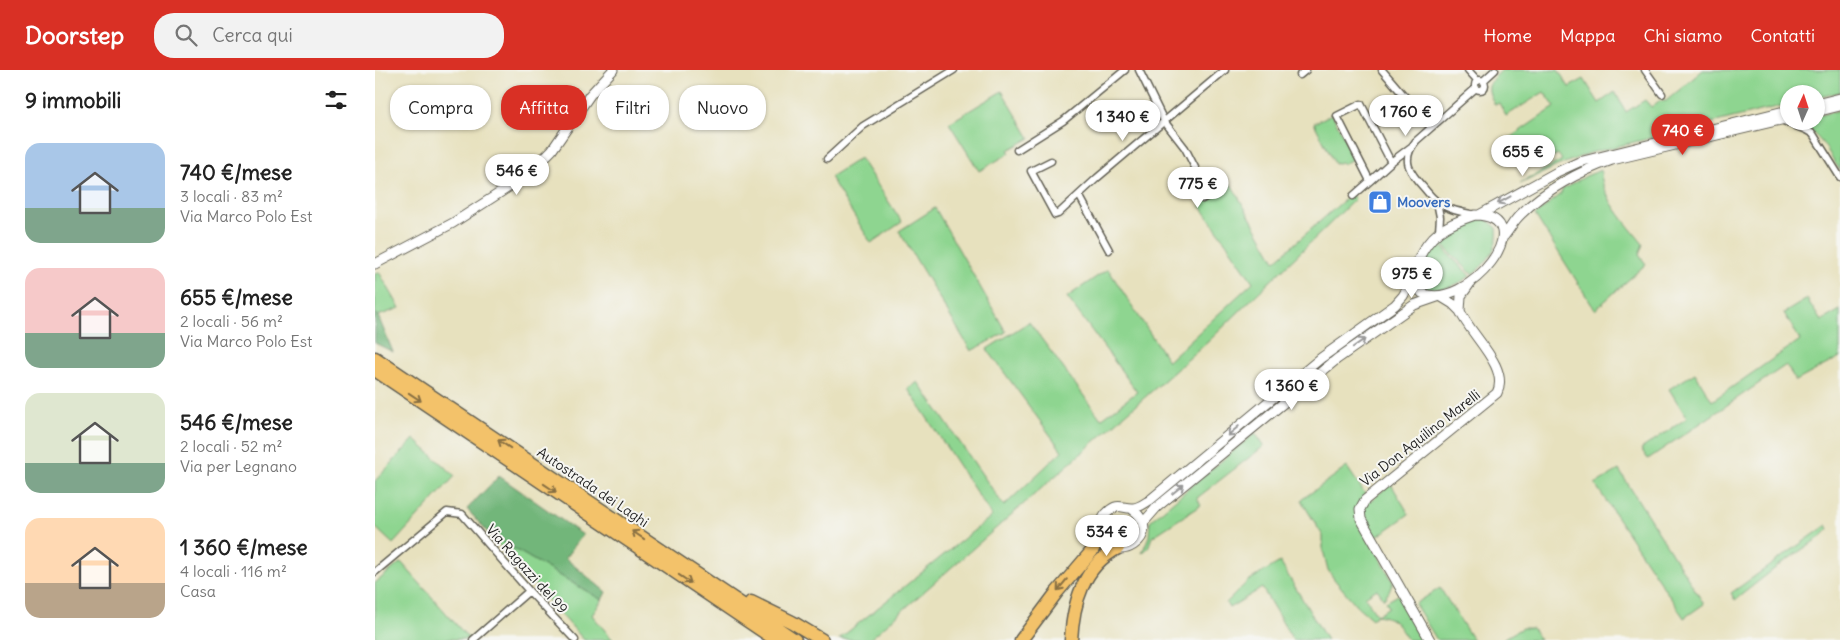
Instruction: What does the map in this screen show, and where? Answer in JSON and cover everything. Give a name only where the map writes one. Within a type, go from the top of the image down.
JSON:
[{"type":"highway","name":"Autostrada dei Laghi","points":[[375,358],[795,640]]},
{"type":"highway","name":"Autostrada dei Laghi","points":[[375,370],[776,640]]},
{"type":"highway","points":[[1021,640],[1052,598],[1092,551],[1101,532]]},
{"type":"highway","points":[[1071,640],[1072,621],[1083,584],[1097,563],[1106,554],[1117,548]]},
{"type":"highway","points":[[663,551],[822,640]]},
{"type":"street","points":[[375,264],[453,223],[512,185],[533,169],[552,150],[593,90],[613,70]]},
{"type":"street","points":[[827,159],[863,126],[954,70]]},
{"type":"street","points":[[1017,150],[1063,121],[1125,70]]},
{"type":"street","points":[[1139,70],[1164,121],[1185,148],[1203,182]]},
{"type":"street","points":[[1051,161],[1031,171],[1055,215],[1225,70]]},
{"type":"street","points":[[1383,70],[1431,127]]},
{"type":"street","points":[[1468,70],[1479,83]]},
{"type":"street","points":[[1353,196],[1411,147],[1495,70]]},
{"type":"street","points":[[1645,70],[1662,94]]},
{"type":"street","points":[[1825,102],[1840,98]]},
{"type":"street","points":[[1370,181],[1337,116],[1361,104],[1391,162]]},
{"type":"street","points":[[1825,110],[1840,106]]},
{"type":"street","points":[[1132,509],[1150,500],[1321,358],[1395,305],[1403,296],[1415,275],[1421,255],[1438,232],[1461,220],[1477,215],[1579,162],[1780,112]]},
{"type":"street","points":[[1143,524],[1157,507],[1337,359],[1414,305],[1440,296],[1474,279],[1485,270],[1499,250],[1504,236],[1521,214],[1554,189],[1587,169],[1612,160],[1780,120]]},
{"type":"street","points":[[1806,130],[1813,134],[1840,177]]},
{"type":"street","points":[[1411,147],[1407,158],[1411,173],[1437,202],[1450,209],[1488,216],[1496,220],[1504,236]]},
{"type":"street","points":[[1079,195],[1109,250]]},
{"type":"street","points":[[1437,202],[1440,217],[1438,232]]},
{"type":"street","points":[[1415,275],[1415,282],[1423,293],[1440,296]]},
{"type":"street","points":[[1460,311],[1461,296],[1474,279]]},
{"type":"street","name":"Via Don Aquilino Marelli","points":[[1430,640],[1361,519],[1360,509],[1365,500],[1497,393],[1500,387],[1501,380],[1498,368],[1460,311],[1440,296]]},
{"type":"street","points":[[1126,506],[1141,518],[1143,524],[1141,537],[1137,543],[1125,549],[1117,548],[1107,542],[1101,532],[1103,519],[1112,509],[1126,506]]},
{"type":"street","name":"Via Ragazzi del 99","points":[[375,572],[447,512],[462,514],[529,591],[575,640]]},
{"type":"street","points":[[473,640],[529,591]]},
{"type":"green space","points":[[1502,70],[1558,70],[1569,87],[1584,79],[1599,103],[1615,92],[1626,112],[1645,100],[1651,107],[1659,101],[1666,101],[1703,70],[1840,70],[1840,92],[1825,96],[1825,85],[1780,85],[1780,106],[1590,153],[1520,184],[1562,160],[1558,154],[1533,167],[1528,158],[1512,150],[1508,139],[1555,107],[1544,92],[1506,116],[1499,103],[1495,105],[1490,94],[1489,86]]},
{"type":"green space","points":[[1002,91],[1030,138],[1008,150],[1010,153],[979,171],[949,123]]},
{"type":"green space","points":[[1840,110],[1840,171],[1826,148],[1809,130],[1825,130],[1825,114]]},
{"type":"green space","points":[[1332,114],[1355,158],[1343,164],[1341,162],[1335,164],[1314,123]]},
{"type":"green space","points":[[860,158],[902,222],[871,243],[830,177]]},
{"type":"green space","points":[[1601,170],[1605,190],[1610,200],[1643,244],[1639,255],[1646,264],[1595,310],[1535,215],[1560,195],[1563,189]]},
{"type":"green space","points":[[1231,184],[1275,261],[1351,194],[1355,199],[1210,340],[869,640],[839,639],[992,516],[908,389],[918,382],[1004,506],[1062,451],[987,349],[1029,322],[1101,419],[1137,392],[1067,297],[1108,269],[1168,361],[1253,282],[1200,205]]},
{"type":"green space","points":[[935,208],[1006,332],[971,351],[899,231]]},
{"type":"green space","points":[[1485,218],[1497,228],[1496,242],[1487,260],[1472,274],[1438,241],[1448,232],[1460,226]]},
{"type":"green space","points":[[1437,242],[1470,276],[1455,285],[1431,290],[1423,286],[1420,280],[1420,270],[1426,257]]},
{"type":"green space","points":[[379,272],[400,308],[378,316],[375,312],[375,274]]},
{"type":"green space","points":[[1807,299],[1821,321],[1840,310],[1840,357],[1796,381],[1786,365],[1648,459],[1641,449],[1687,418],[1669,389],[1695,373],[1712,401],[1800,340],[1784,313]]},
{"type":"green space","points":[[375,312],[378,316],[393,352],[375,343]]},
{"type":"green space","points":[[1255,433],[1264,446],[1197,498],[1201,505],[1152,537],[1148,548],[1142,553],[1149,536],[1150,521]]},
{"type":"green space","points":[[414,439],[455,476],[393,544],[375,527],[375,481]]},
{"type":"green space","points":[[1347,467],[1370,501],[1391,484],[1409,514],[1371,541],[1393,582],[1384,599],[1377,589],[1365,597],[1377,615],[1372,619],[1357,606],[1328,570],[1323,550],[1323,536],[1301,500]]},
{"type":"green space","points":[[1619,470],[1704,604],[1684,618],[1595,484]]},
{"type":"green space","points":[[499,476],[583,535],[565,558],[606,592],[602,600],[489,534],[467,509]]},
{"type":"green space","points":[[1827,525],[1829,529],[1822,536],[1778,566],[1735,600],[1731,593]]},
{"type":"green space","points":[[489,534],[602,600],[592,615],[613,640],[584,640]]},
{"type":"green space","points":[[401,562],[469,639],[375,640],[375,583]]},
{"type":"green space","points":[[1280,562],[1327,640],[1293,640],[1262,588],[1229,608],[1226,603],[1248,581]]},
{"type":"green space","points":[[1440,588],[1473,640],[1437,640],[1415,604]]},
{"type":"green space","points":[[1398,595],[1400,596],[1427,640],[1408,640],[1399,626],[1392,620],[1377,615],[1389,607],[1386,602]]},
{"type":"green space","points":[[1522,628],[1532,628],[1540,640],[1503,639]]},
{"type":"place","name":"Moovers","points":[[1380,202]]}]
